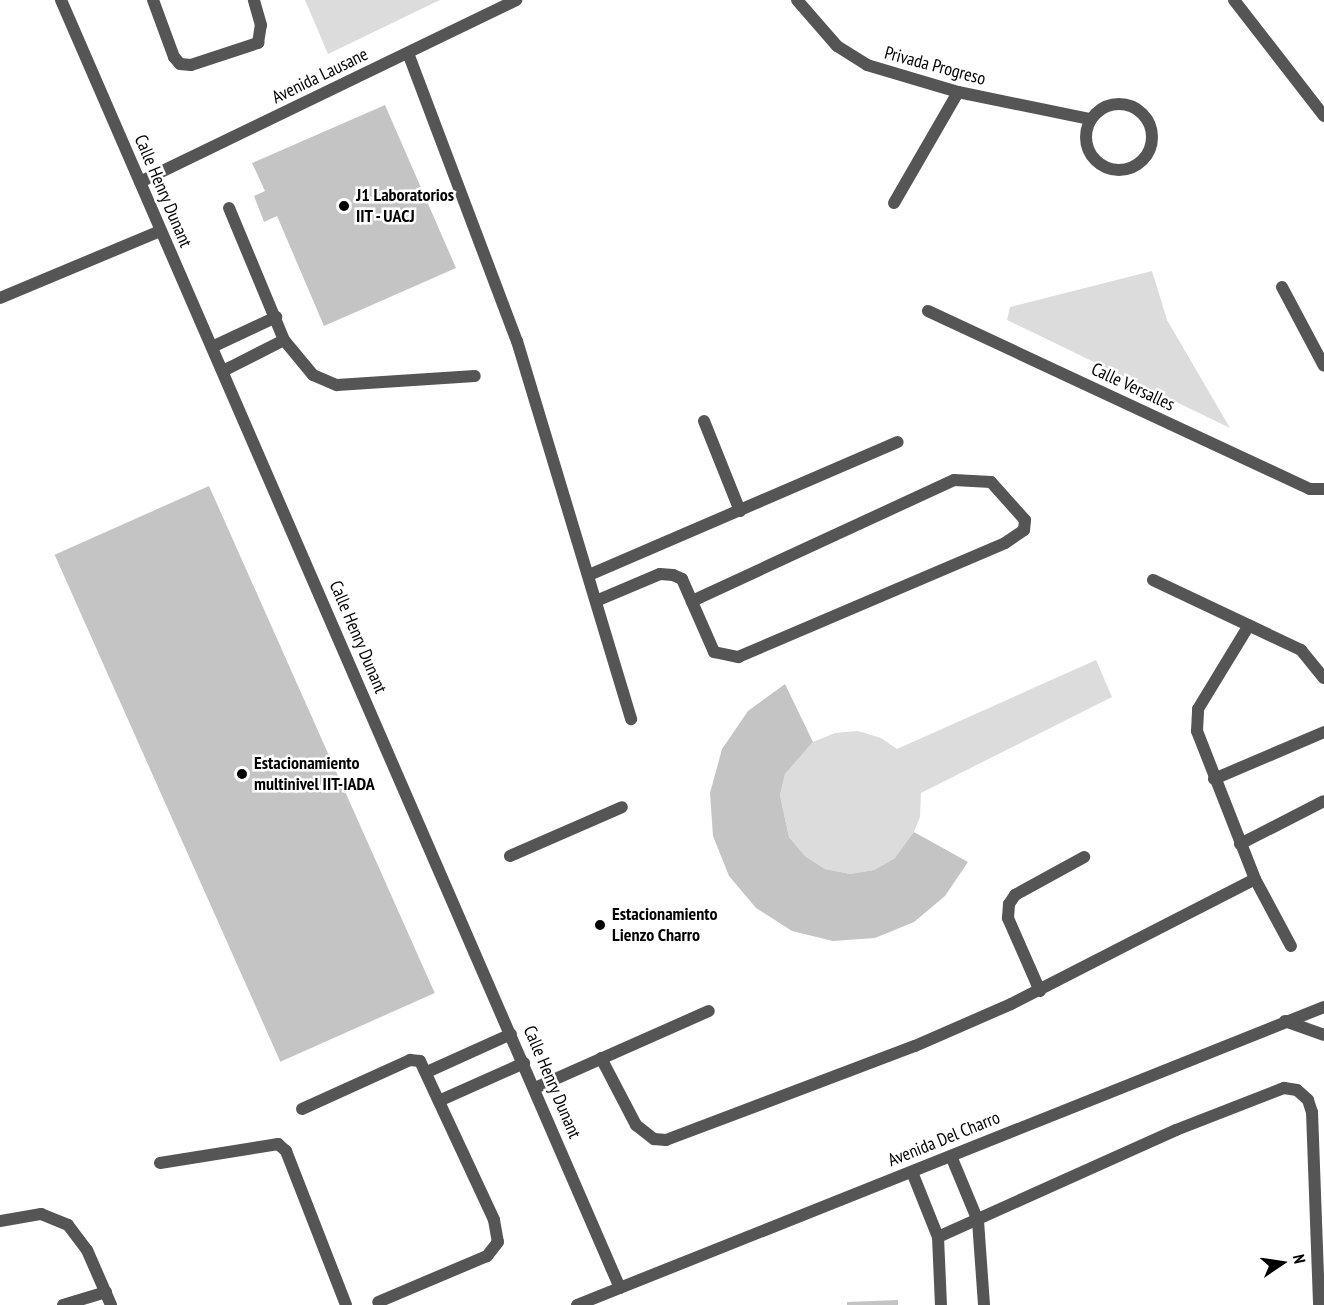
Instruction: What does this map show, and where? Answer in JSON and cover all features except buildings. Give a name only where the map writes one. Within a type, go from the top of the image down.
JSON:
[{"type":"street","name":"Calle Henry Dunant","points":[[62,0],[160,231],[223,371],[620,1288]]},
{"type":"street","points":[[153,0],[174,57],[180,64],[191,65],[258,43],[261,25],[254,0]]},
{"type":"street","name":"Avenida Lausane","points":[[140,182],[516,0]]},
{"type":"street","name":"Privada Progreso","points":[[796,0],[837,46],[867,65],[958,92],[1090,119]]},
{"type":"street","points":[[1234,0],[1324,116]]},
{"type":"street","points":[[408,53],[513,330],[631,719]]},
{"type":"street","points":[[894,203],[958,92]]},
{"type":"street","points":[[1109,104],[1135,107],[1150,125],[1146,155],[1126,169],[1102,166],[1086,145],[1090,119],[1109,104]]},
{"type":"street","points":[[229,208],[284,340],[313,375],[337,385],[475,376]]},
{"type":"street","points":[[0,298],[160,231]]},
{"type":"street","points":[[1282,287],[1324,366]]},
{"type":"street","name":"Calle Versalles","points":[[928,311],[1310,489],[1324,489]]},
{"type":"street","points":[[212,347],[276,318]]},
{"type":"street","points":[[223,371],[284,340]]},
{"type":"street","points":[[704,421],[740,511]]},
{"type":"street","points":[[589,575],[898,442]]},
{"type":"street","points":[[596,601],[660,574],[682,579],[714,652],[738,657],[1005,543],[1024,530],[1025,520],[991,482],[975,477],[954,480],[692,601]]},
{"type":"street","points":[[1153,580],[1301,650],[1324,678]]},
{"type":"street","points":[[1250,625],[1198,709],[1197,731],[1255,879],[1291,946]]},
{"type":"street","points":[[1214,779],[1324,732]]},
{"type":"street","points":[[1240,844],[1324,801]]},
{"type":"street","points":[[510,856],[622,807]]},
{"type":"street","points":[[1040,992],[1008,918],[1009,904],[1015,895],[1084,857]]},
{"type":"street","points":[[601,1058],[636,1125],[654,1139],[666,1140],[915,1046],[1040,992],[1255,879]]},
{"type":"street","name":"Avenida Del Charro","points":[[577,1305],[1324,1007]]},
{"type":"street","points":[[535,1088],[709,1011]]},
{"type":"street","points":[[1285,1021],[1324,1035]]},
{"type":"street","points":[[427,1072],[511,1034]]},
{"type":"street","points":[[302,1109],[410,1060],[420,1061],[441,1101],[494,1221],[498,1242],[475,1263],[378,1302]]},
{"type":"street","points":[[441,1101],[524,1063]]},
{"type":"street","points":[[938,1237],[978,1221],[1176,1130],[1284,1088],[1297,1090],[1308,1100],[1312,1112],[1319,1305]]},
{"type":"street","points":[[160,1162],[278,1144],[286,1151],[346,1305]]},
{"type":"street","points":[[951,1156],[978,1221],[984,1305]]},
{"type":"street","points":[[912,1172],[938,1237],[941,1305]]},
{"type":"street","points":[[0,1221],[41,1214],[68,1225],[87,1250],[111,1305]]},
{"type":"street","points":[[63,1305],[106,1292]]},
{"type":"shaded area","points":[[305,0],[440,0],[328,54]]},
{"type":"shaded area","points":[[1152,271],[1167,320],[1230,428],[1007,320],[1010,307]]},
{"type":"shaded area","points":[[1096,660],[1112,697],[921,793],[920,817],[911,839],[895,858],[874,870],[850,874],[825,869],[805,856],[789,837],[780,795],[785,774],[813,742],[835,733],[858,731],[881,738],[897,749]]},
{"type":"place","name":"J1 Laboratorios IIT - UACJ","points":[[344,206]]},
{"type":"place","name":"Estacionamiento multinivel IIT-IADA","points":[[242,774]]},
{"type":"place","name":"Estacionamiento Lienzo Charro","points":[[600,925]]}]
